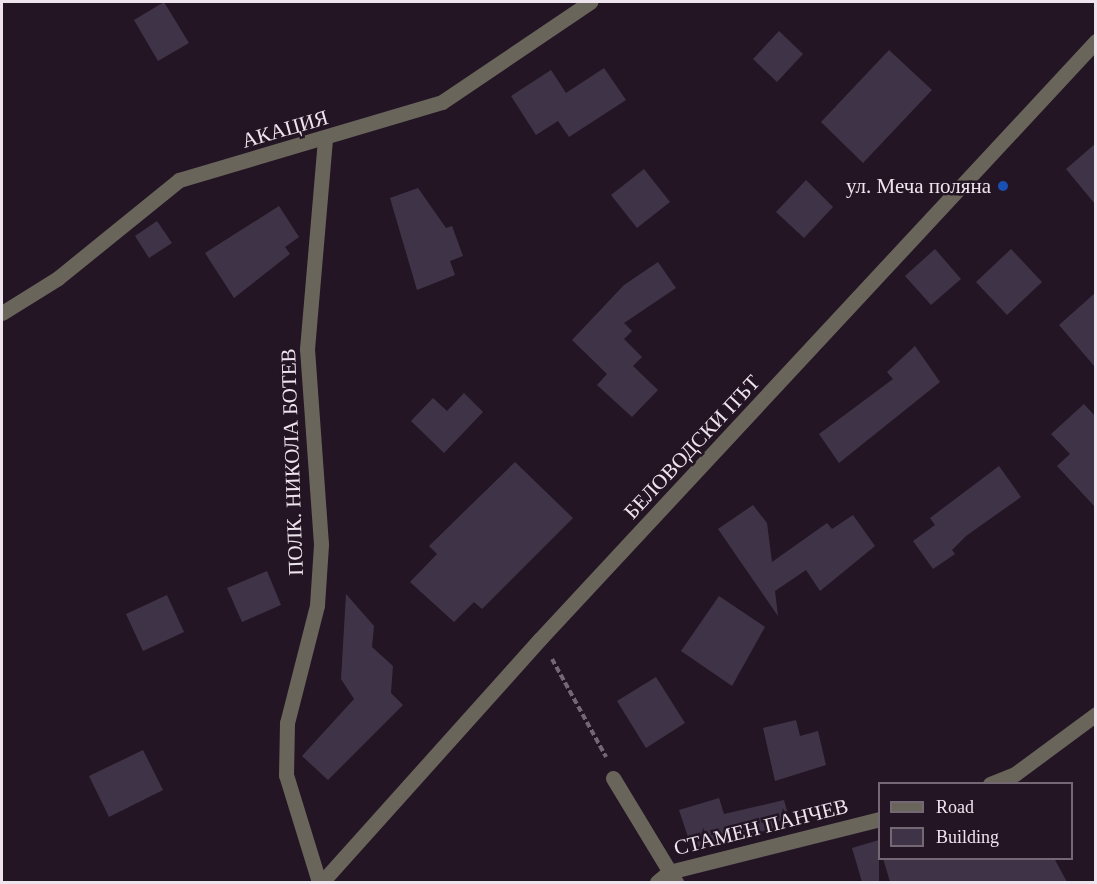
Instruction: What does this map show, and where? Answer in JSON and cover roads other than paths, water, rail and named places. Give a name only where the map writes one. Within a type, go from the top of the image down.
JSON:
[{"type":"street","name":"АКАЦИЯ","points":[[2,313],[58,278],[179,180],[325,140],[442,102],[590,2]]},
{"type":"street","name":"БЕЛОВОДСКИ ПЪТ","points":[[320,882],[540,639],[1095,41]]},
{"type":"street","name":"ПОЛК. НИКОЛА БОТЕВ","points":[[320,882],[286,775],[287,723],[317,605],[321,544],[307,349],[325,140]]},
{"type":"street","points":[[993,782],[1016,774],[1095,714]]},
{"type":"street","points":[[613,778],[672,877]]},
{"type":"street","name":"СТАМЕН ПАНЧЕВ","points":[[657,882],[878,819]]},
{"type":"place","name":"ул. Меча поляна","points":[[1003,186]]}]
